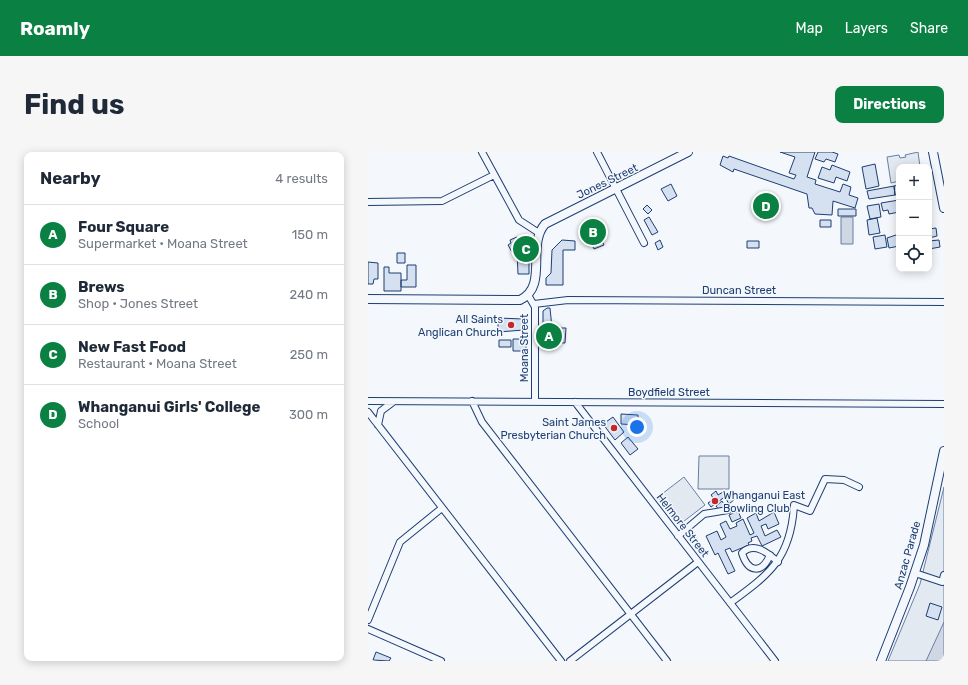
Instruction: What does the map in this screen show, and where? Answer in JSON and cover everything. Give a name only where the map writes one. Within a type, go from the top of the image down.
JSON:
[{"type":"main road","name":"Jones Street","points":[[539,233],[545,224],[551,220],[688,152]]},
{"type":"main road","points":[[933,152],[944,208]]},
{"type":"main road","points":[[368,300],[520,300],[528,295],[533,289],[535,282],[536,245],[539,233]]},
{"type":"main road","name":"Anzac Parade","points":[[881,661],[915,573],[924,545],[944,451]]},
{"type":"street","points":[[482,152],[519,220],[539,233]]},
{"type":"street","points":[[597,152],[644,243]]},
{"type":"street","points":[[368,202],[442,201],[494,175]]},
{"type":"street","name":"Moana Street","points":[[528,295],[534,304],[535,401]]},
{"type":"street","name":"Duncan Street","points":[[534,304],[568,300],[944,302]]},
{"type":"street","name":"Boydfield Street","points":[[368,401],[944,404]]},
{"type":"street","points":[[378,425],[381,411],[394,401]]},
{"type":"street","points":[[472,401],[482,422],[667,661]]},
{"type":"street","name":"Helmore Street","points":[[575,402],[775,661]]},
{"type":"street","points":[[368,412],[561,661]]},
{"type":"street","points":[[730,603],[761,580],[778,562],[793,523],[794,505],[810,511],[825,479],[844,480],[859,487]]},
{"type":"street","points":[[368,620],[400,542],[442,508]]},
{"type":"street","points":[[678,536],[704,514],[728,510]]},
{"type":"street","points":[[770,555],[765,565],[760,568],[754,568],[744,562],[742,553],[746,549],[756,548],[770,555],[778,562]]},
{"type":"street","points":[[570,661],[698,562]]},
{"type":"street","points":[[915,573],[942,582],[944,575]]},
{"type":"street","points":[[368,629],[441,661]]},
{"type":"shaded area","points":[[918,152],[920,164],[896,164],[896,182],[891,183],[887,157],[899,155],[900,158],[906,157],[905,155]]},
{"type":"shaded area","points":[[841,217],[853,217],[853,244],[841,244]]},
{"type":"shaded area","points":[[699,456],[729,456],[729,489],[698,489]]},
{"type":"shaded area","points":[[684,477],[705,505],[679,525],[658,497]]},
{"type":"shaded area","points":[[944,487],[944,639],[934,661],[888,661],[920,584]]},
{"type":"shaded area","points":[[944,622],[944,661],[926,661]]},
{"type":"building","points":[[780,152],[815,152],[807,177],[816,180],[815,184],[840,192],[843,184],[851,187],[849,195],[858,198],[855,208],[833,201],[832,215],[815,214],[812,208],[809,208],[807,194],[734,169],[733,172],[720,165],[723,156],[728,158],[729,156],[794,179],[796,175],[789,173],[795,157]]},
{"type":"building","points":[[818,152],[832,152],[838,154],[835,162],[826,159],[824,162],[815,159]]},
{"type":"building","points":[[875,164],[879,186],[866,189],[862,167]]},
{"type":"building","points":[[832,165],[850,172],[847,181],[836,177],[834,183],[818,178],[822,167],[830,170]]},
{"type":"building","points":[[671,184],[677,196],[668,201],[661,189]]},
{"type":"building","points":[[894,186],[896,186],[895,195]]},
{"type":"building","points":[[894,186],[895,195],[869,199],[867,191]]},
{"type":"building","points":[[896,200],[896,213],[889,214],[888,210],[883,211],[881,203]]},
{"type":"building","points":[[879,204],[881,217],[870,219],[867,206]]},
{"type":"building","points":[[647,205],[652,210],[648,214],[643,209]]},
{"type":"building","points":[[838,209],[856,209],[856,216],[838,216]]},
{"type":"building","points":[[649,217],[658,232],[652,235],[644,220]]},
{"type":"building","points":[[877,218],[880,233],[869,235],[867,220]]},
{"type":"building","points":[[820,220],[831,220],[831,227],[820,227]]},
{"type":"building","points":[[595,226],[604,245],[594,249],[585,231]]},
{"type":"building","points":[[936,228],[937,236],[932,237],[932,229]]},
{"type":"building","points":[[885,235],[887,247],[875,249],[873,237]]},
{"type":"building","points":[[896,235],[896,247],[889,248],[887,238]]},
{"type":"building","points":[[517,237],[526,253],[512,252],[508,245],[511,243],[510,240]]},
{"type":"building","points":[[562,240],[575,241],[575,250],[563,250],[563,285],[546,285],[546,278],[551,273],[552,250]]},
{"type":"building","points":[[660,240],[663,247],[658,250],[655,243]]},
{"type":"building","points":[[939,240],[940,247],[932,248],[932,241]]},
{"type":"building","points":[[747,241],[759,241],[759,248],[747,248]]},
{"type":"building","points":[[517,252],[526,253],[529,256],[529,274],[518,274]]},
{"type":"building","points":[[397,253],[405,253],[405,263],[397,263]]},
{"type":"building","points":[[368,262],[378,263],[378,279],[374,279],[373,284],[368,284]]},
{"type":"building","points":[[407,265],[416,265],[416,287],[401,287],[401,280],[407,280]]},
{"type":"building","points":[[384,267],[389,267],[389,273],[401,273],[401,291],[384,291]]},
{"type":"building","points":[[550,308],[552,328],[566,328],[565,343],[543,342],[543,311]]},
{"type":"building","name":"All Saints Anglican Church","points":[[498,318],[524,319],[524,330],[498,332]]},
{"type":"building","points":[[513,339],[526,339],[526,351],[513,351]]},
{"type":"building","points":[[499,340],[511,340],[511,347],[499,347]]},
{"type":"building","points":[[621,414],[638,415],[638,425],[621,424]]},
{"type":"building","name":"Saint James Presbyterian Church","points":[[613,417],[624,432],[615,440],[603,424]]},
{"type":"building","points":[[628,437],[638,449],[630,455],[621,443]]},
{"type":"building","name":"Whanganui East Bowling Club","points":[[716,491],[718,495],[723,492],[726,496],[711,507],[708,503],[714,499],[711,495]]},
{"type":"building","points":[[732,495],[735,499],[729,504],[726,499]]},
{"type":"building","points":[[722,501],[725,506],[719,510],[716,506]]},
{"type":"building","points":[[738,511],[741,518],[732,522],[729,515]]},
{"type":"building","points":[[774,512],[779,524],[768,529],[766,524],[761,526],[765,536],[777,530],[781,537],[762,546],[757,536],[751,538],[752,541],[748,543],[749,545],[732,552],[730,548],[725,550],[735,571],[728,574],[718,553],[715,555],[706,536],[717,531],[721,540],[726,537],[720,524],[726,521],[730,529],[737,526],[736,523],[743,519],[750,535],[754,533],[747,518],[756,513],[759,521]]},
{"type":"building","points":[[930,603],[942,607],[938,620],[926,616]]},
{"type":"building","points":[[376,652],[391,658],[389,661],[373,660]]},
{"type":"place","name":"Whanganui Girls' College","points":[[766,206]]},
{"type":"place","name":"Brews","points":[[593,232]]},
{"type":"place","name":"New Fast Food","points":[[526,249]]},
{"type":"place","name":"All Saints Anglican Church","points":[[511,325]]},
{"type":"place","name":"Four Square","points":[[549,336]]},
{"type":"place","name":"Saint James Presbyterian Church","points":[[614,428]]},
{"type":"place","name":"Whanganui East Bowling Club","points":[[715,501]]}]
